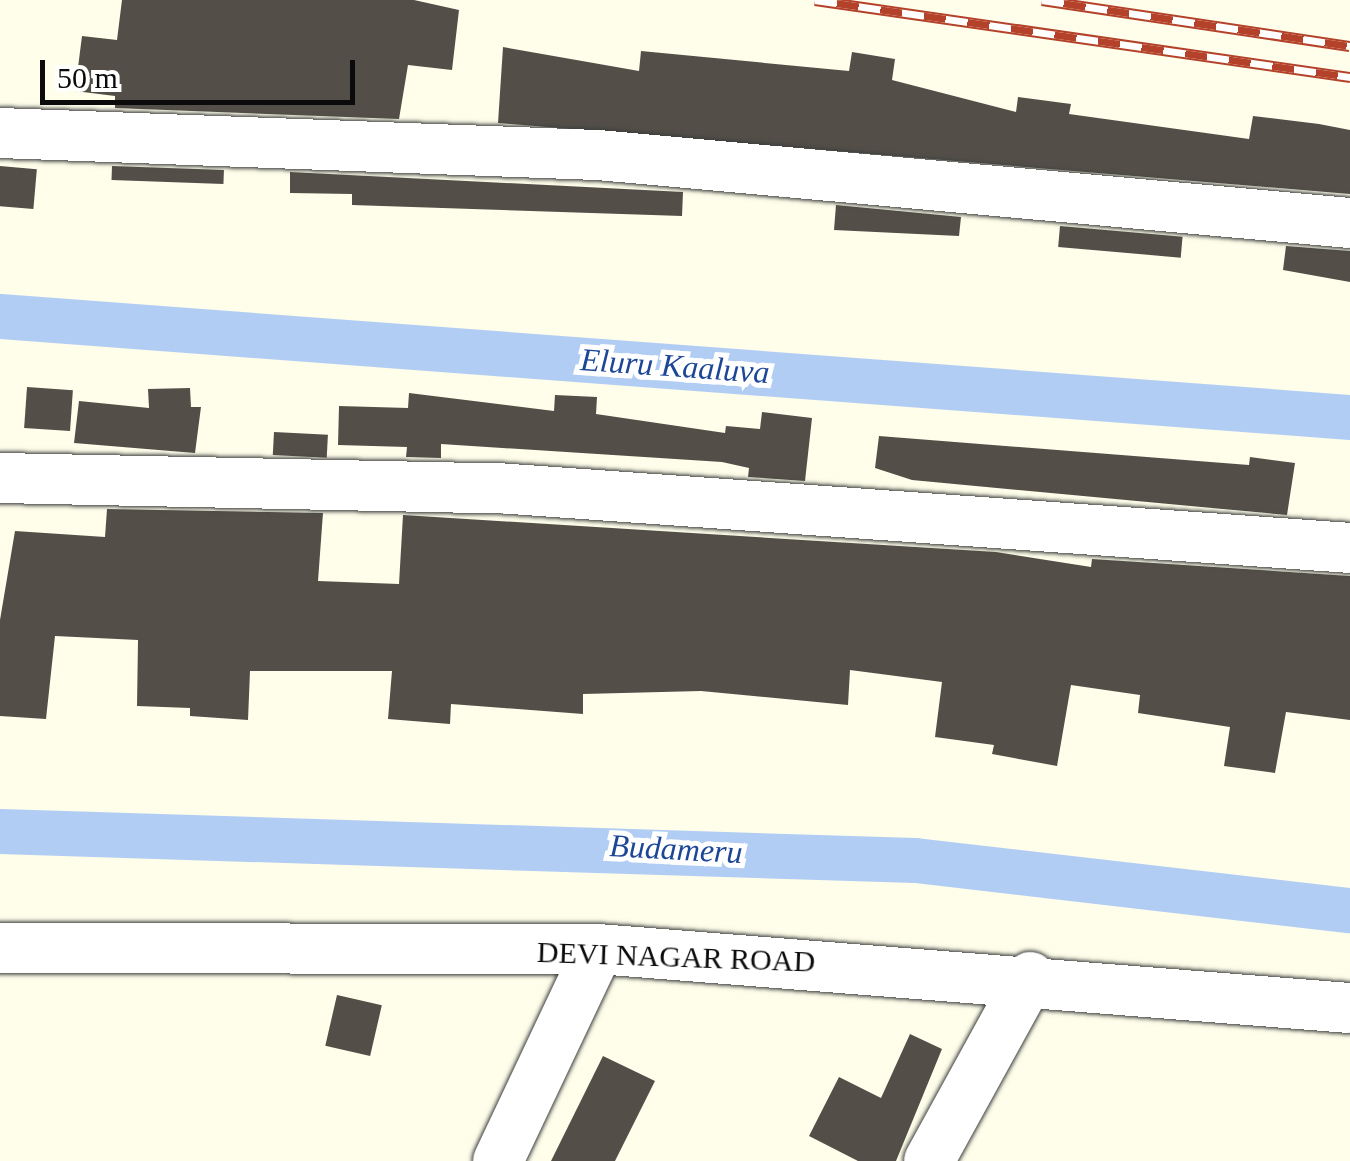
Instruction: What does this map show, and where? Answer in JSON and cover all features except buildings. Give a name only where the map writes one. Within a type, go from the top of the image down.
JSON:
[{"type":"street","points":[[0,133],[598,154],[1350,223]]},
{"type":"street","points":[[0,478],[496,488],[1350,548]]},
{"type":"street","name":"DEVI NAGAR ROAD","points":[[0,948],[598,950],[1030,977],[1350,1008]]},
{"type":"street","points":[[498,1161],[598,950]]},
{"type":"street","points":[[929,1161],[1030,977]]},
{"type":"waterway","name":"Eluru Kaaluva","points":[[0,316],[1350,417]]},
{"type":"waterway","name":"Budameru","points":[[0,831],[915,860],[1350,910]]},
{"type":"railway","points":[[815,0],[1350,77]]},
{"type":"railway","points":[[1042,0],[1350,46]]}]
